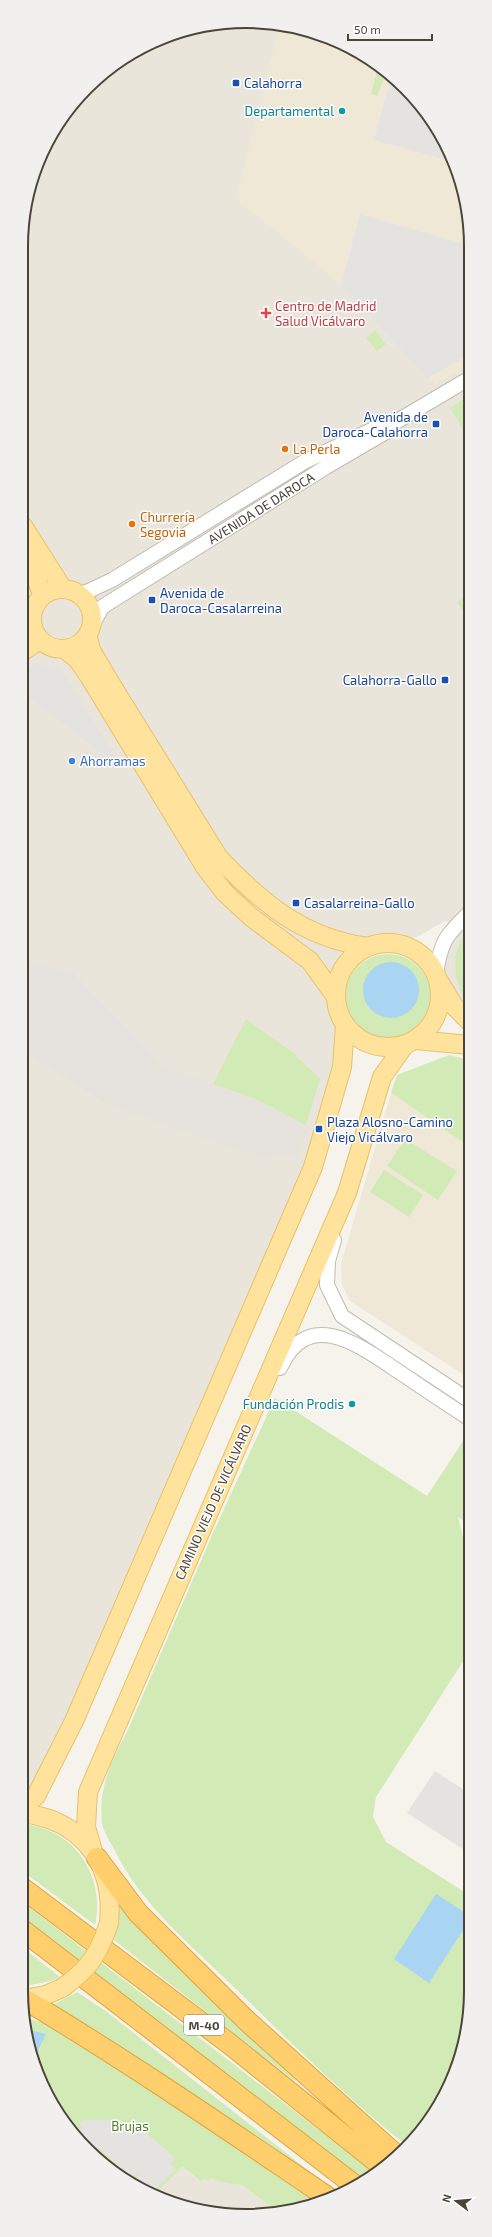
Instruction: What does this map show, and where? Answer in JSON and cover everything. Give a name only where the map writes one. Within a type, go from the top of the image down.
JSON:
[{"type":"highway","points":[[95,1855],[138,1913],[252,2026],[393,2152]]},
{"type":"highway","name":"M-40","points":[[28,1892],[231,2044],[379,2164]]},
{"type":"highway","name":"M-40","points":[[28,1934],[351,2182]]},
{"type":"highway","points":[[28,2002],[170,2091],[323,2194]]},
{"type":"main road","points":[[28,534],[63,589]]},
{"type":"main road","points":[[28,566],[37,581],[43,596]]},
{"type":"main road","points":[[90,630],[74,648],[56,650],[32,633],[34,609],[43,596],[49,592],[63,589],[80,594],[90,608],[91,650],[219,858],[239,879],[285,918],[327,938],[345,944],[368,947]]},
{"type":"main road","points":[[66,650],[77,659],[89,676],[205,867],[225,893],[275,937],[310,962],[336,997]]},
{"type":"main road","points":[[464,1016],[454,1006],[426,959],[412,948],[396,943],[382,943],[368,947],[349,960],[342,970],[338,981],[336,997],[337,1008],[345,1025],[356,1037],[371,1045],[387,1048],[410,1043],[464,1045]]},
{"type":"main road","points":[[410,1043],[426,1032],[434,1020],[439,1008],[441,995],[437,978]]},
{"type":"main road","points":[[28,1803],[36,1796],[74,1721],[313,1167],[342,1067],[345,1025]]},
{"type":"main road","name":"CAMINO VIEJO DE VICÁLVARO","points":[[95,1855],[86,1827],[88,1792],[347,1193],[382,1077],[410,1043]]},
{"type":"main road","points":[[28,1814],[38,1815],[57,1821],[77,1834],[95,1855],[104,1873],[109,1890],[109,1923],[102,1946],[91,1963],[77,1977],[62,1988],[46,1995],[28,1998]]},
{"type":"street","name":"AVENIDA DE DAROCA","points":[[90,630],[102,607],[326,467],[386,432],[394,424],[464,382]]},
{"type":"street","name":"AVENIDA DE DAROCA","points":[[80,594],[112,580],[304,462],[382,425],[394,424]]},
{"type":"street","points":[[437,978],[438,959],[445,938],[464,918]]},
{"type":"street","points":[[347,1193],[326,1272],[327,1285],[337,1310],[342,1316],[464,1397]]},
{"type":"street","points":[[248,1420],[265,1400],[290,1349],[299,1342],[319,1335],[335,1336],[347,1339],[464,1415]]},
{"type":"shaded area","points":[[232,28],[260,28],[302,35],[342,50],[379,73],[390,82],[419,113],[435,137],[442,150],[452,176],[460,203],[464,232],[464,1014],[439,981],[455,925],[445,921],[417,937],[368,947],[349,960],[342,970],[338,981],[336,997],[337,1008],[345,1025],[324,1131],[74,1721],[28,1798],[28,232],[35,190],[50,150],[73,113],[102,82],[137,57],[150,50],[190,35]]},
{"type":"shaded area","points":[[278,31],[302,35],[342,50],[379,73],[410,102],[435,137],[442,150],[457,190],[464,232],[464,367],[435,385],[330,275],[236,199]]},
{"type":"shaded area","points":[[390,82],[419,113],[435,137],[446,160],[374,140]]},
{"type":"shaded area","points":[[360,214],[464,244],[464,357],[428,378],[341,286]]},
{"type":"shaded area","points":[[35,664],[61,669],[115,756],[113,762],[28,697],[28,669]]},
{"type":"shaded area","points":[[28,961],[72,972],[161,1065],[253,1099],[310,1127],[295,1160],[286,1156],[261,1158],[108,1105],[28,1054]]},
{"type":"shaded area","points":[[391,1093],[464,1143],[464,1375],[350,1301],[342,1285],[341,1264]]},
{"type":"shaded area","points":[[435,1771],[464,1790],[464,1850],[407,1813]]},
{"type":"shaded area","points":[[118,2120],[137,2125],[175,2158],[170,2164],[176,2169],[155,2189],[150,2187],[136,2179],[140,2174],[138,2173],[132,2177],[124,2171],[100,2149],[95,2148],[78,2130],[81,2129],[80,2121]]},
{"type":"shaded area","points":[[183,2165],[200,2182],[204,2178],[210,2178],[242,2185],[272,2207],[232,2209],[203,2205],[190,2202],[159,2190]]},
{"type":"green space","points":[[377,72],[384,77],[377,96],[371,94]]},
{"type":"green space","points":[[375,330],[386,344],[377,351],[366,338]]},
{"type":"green space","points":[[464,399],[464,431],[450,408]]},
{"type":"green space","points":[[464,598],[464,609],[462,610],[457,602]]},
{"type":"green space","points":[[464,936],[464,998],[460,989],[455,967],[458,946]]},
{"type":"green space","points":[[388,954],[404,958],[418,967],[427,981],[431,997],[427,1013],[418,1027],[404,1036],[388,1040],[372,1036],[358,1027],[349,1013],[345,997],[349,981],[358,967],[372,958]]},
{"type":"green space","points":[[246,1019],[291,1051],[320,1079],[306,1125],[253,1098],[213,1084]]},
{"type":"green space","points":[[449,1055],[464,1059],[464,1143],[391,1093],[397,1075]]},
{"type":"green space","points":[[405,1139],[457,1171],[438,1200],[387,1166]]},
{"type":"green space","points":[[384,1170],[423,1195],[409,1217],[370,1192]]},
{"type":"green space","points":[[275,1398],[427,1496],[464,1440],[464,1521],[458,1517],[464,1542],[464,1660],[376,1797],[373,1817],[386,1842],[464,1892],[464,2005],[457,2047],[442,2087],[435,2100],[419,2124],[403,2142],[319,2069],[185,1941],[153,1907],[138,1888],[125,1869],[103,1827],[101,1814],[103,1790],[106,1778],[213,1533]]},
{"type":"green space","points":[[28,1825],[40,1827],[56,1834],[70,1844],[82,1857],[90,1872],[95,1889],[97,1906],[95,1925],[28,1875]]},
{"type":"green space","points":[[116,1895],[293,2077],[296,2082],[114,1940],[117,1926]]},
{"type":"green space","points":[[28,1906],[371,2170],[359,2177],[28,1921]]},
{"type":"green space","points":[[28,1952],[60,1977],[51,1981],[28,1986]]},
{"type":"green space","points":[[77,1992],[107,2012],[334,2190],[333,2190],[49,2007]]},
{"type":"green space","name":"Brujas","points":[[30,2019],[56,2026],[315,2197],[289,2205],[272,2207],[242,2185],[221,2182],[210,2178],[208,2181],[204,2178],[201,2182],[183,2166],[159,2190],[137,2180],[102,2155],[73,2124],[50,2087],[35,2047]]},
{"type":"water","points":[[386,962],[396,962],[411,970],[417,979],[419,990],[417,1001],[411,1010],[396,1018],[386,1018],[375,1013],[368,1006],[363,995],[363,985],[368,974],[375,967]]},
{"type":"water","points":[[436,1894],[464,1912],[464,1929],[429,1983],[394,1959]]},
{"type":"water","points":[[32,2030],[46,2034],[37,2052]]},
{"type":"place","name":"Calahorra","points":[[236,83]]},
{"type":"place","name":"Departamental","points":[[342,111]]},
{"type":"place","name":"Centro de Madrid Salud Vicálvaro","points":[[266,313]]},
{"type":"place","name":"Avenida de Daroca-Calahorra","points":[[436,424]]},
{"type":"place","name":"La Perla","points":[[285,449]]},
{"type":"place","name":"Churrería Segovia","points":[[132,524]]},
{"type":"place","name":"Avenida de Daroca-Casalarreina","points":[[152,600]]},
{"type":"place","name":"Calahorra-Gallo","points":[[445,680]]},
{"type":"place","name":"Ahorramas","points":[[72,761]]},
{"type":"place","name":"Casalarreina-Gallo","points":[[296,903]]},
{"type":"place","name":"Plaza Alosno-Camino Viejo Vicálvaro","points":[[319,1129]]},
{"type":"place","name":"Fundación Prodis","points":[[352,1404]]}]
